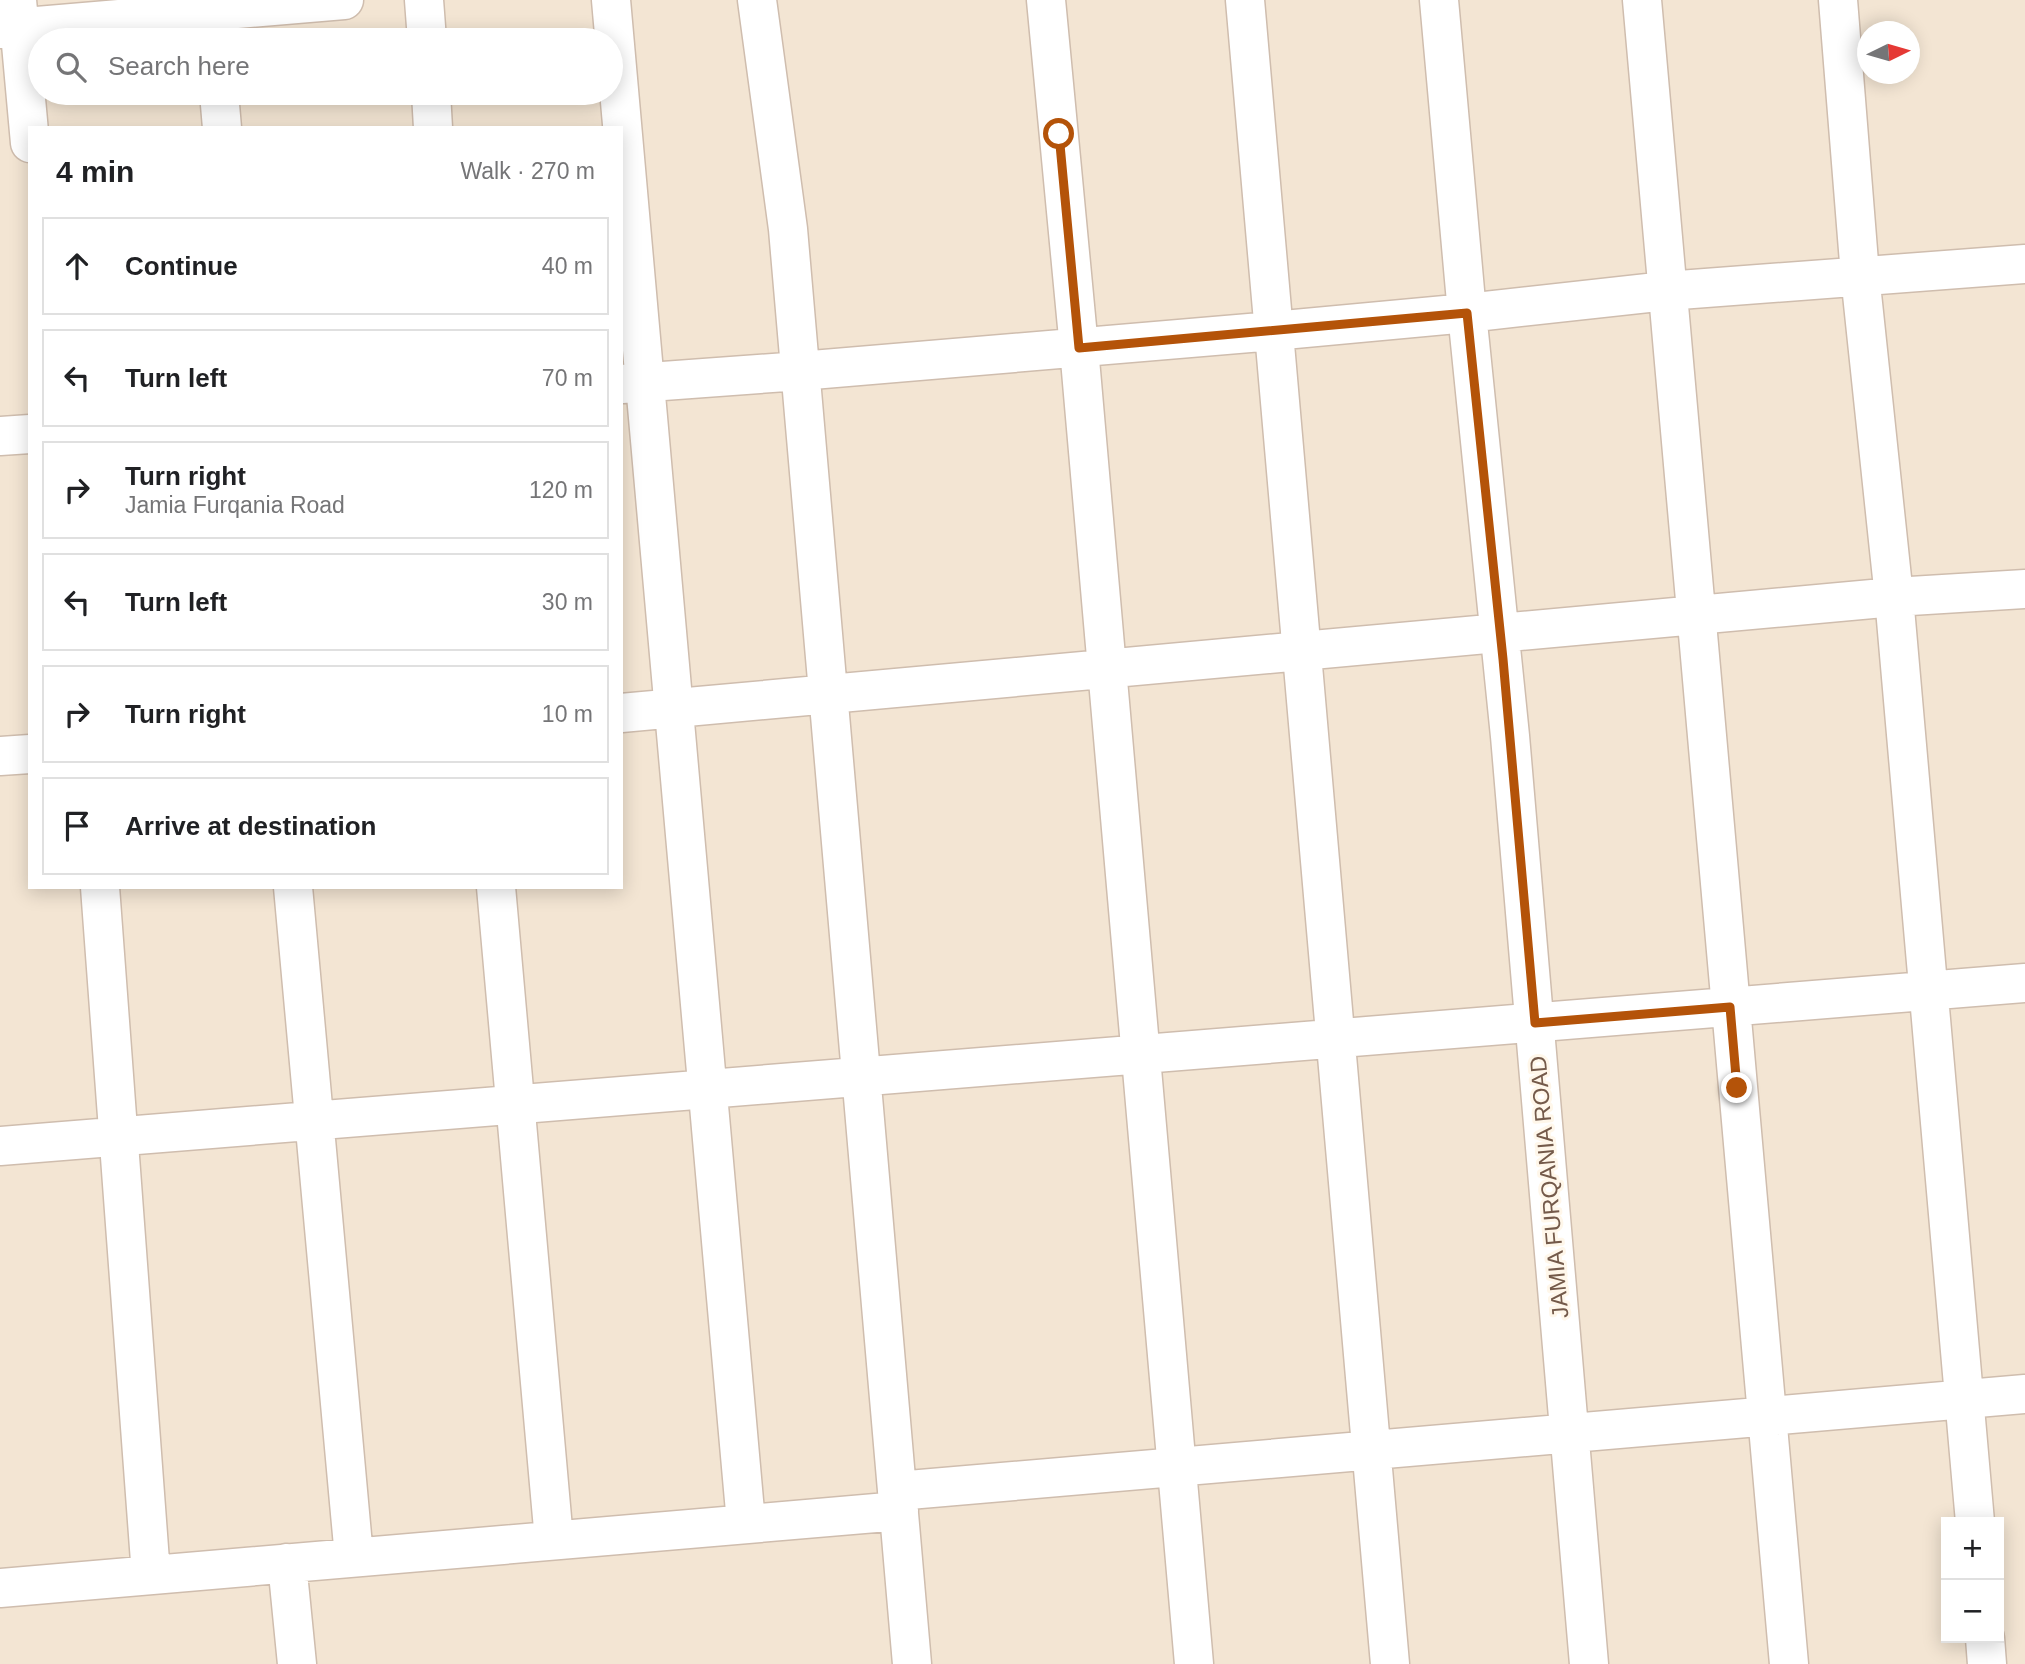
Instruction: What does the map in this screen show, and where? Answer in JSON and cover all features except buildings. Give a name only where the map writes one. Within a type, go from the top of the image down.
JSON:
[{"type":"street","points":[[28,128],[12,19],[212,17],[344,0]]},
{"type":"street","points":[[424,0],[426,28]]},
{"type":"street","points":[[611,0],[613,28]]},
{"type":"street","points":[[757,0],[788,229],[912,1664]]},
{"type":"street","points":[[1046,0],[1194,1664]]},
{"type":"street","points":[[1245,0],[1390,1664]]},
{"type":"street","name":"JAMIA FURQANIA ROAD","points":[[1439,0],[1467,313],[1500,633],[1589,1664]]},
{"type":"street","points":[[1642,0],[1788,1664]]},
{"type":"street","points":[[1838,0],[1860,275],[1894,597],[1975,1517]]},
{"type":"street","points":[[220,105],[222,126]]},
{"type":"street","points":[[432,105],[433,126]]},
{"type":"street","points":[[617,105],[619,126]]},
{"type":"street","points":[[623,200],[634,383],[675,708],[746,1523]]},
{"type":"street","points":[[634,383],[1273,331],[1666,291],[2025,264]]},
{"type":"street","points":[[0,436],[28,434]]},
{"type":"street","points":[[623,713],[1894,597],[2025,589]]},
{"type":"street","points":[[0,757],[28,754]]},
{"type":"street","points":[[100,889],[151,1575]]},
{"type":"street","points":[[293,889],[354,1557]]},
{"type":"street","points":[[496,889],[554,1540]]},
{"type":"street","points":[[0,1146],[2025,983]]},
{"type":"street","points":[[0,1588],[746,1523],[898,1501],[1177,1467],[2025,1394]]},
{"type":"street","points":[[287,1563],[297,1664]]},
{"type":"street","points":[[1985,1643],[1987,1664]]},
{"type":"shaded area","points":[[0,0],[2025,0],[2025,1664],[0,1664]]},
{"type":"route","points":[[1059,134],[1079,348],[1467,313],[1503,659],[1535,1023],[1730,1007],[1737,1088]]}]
